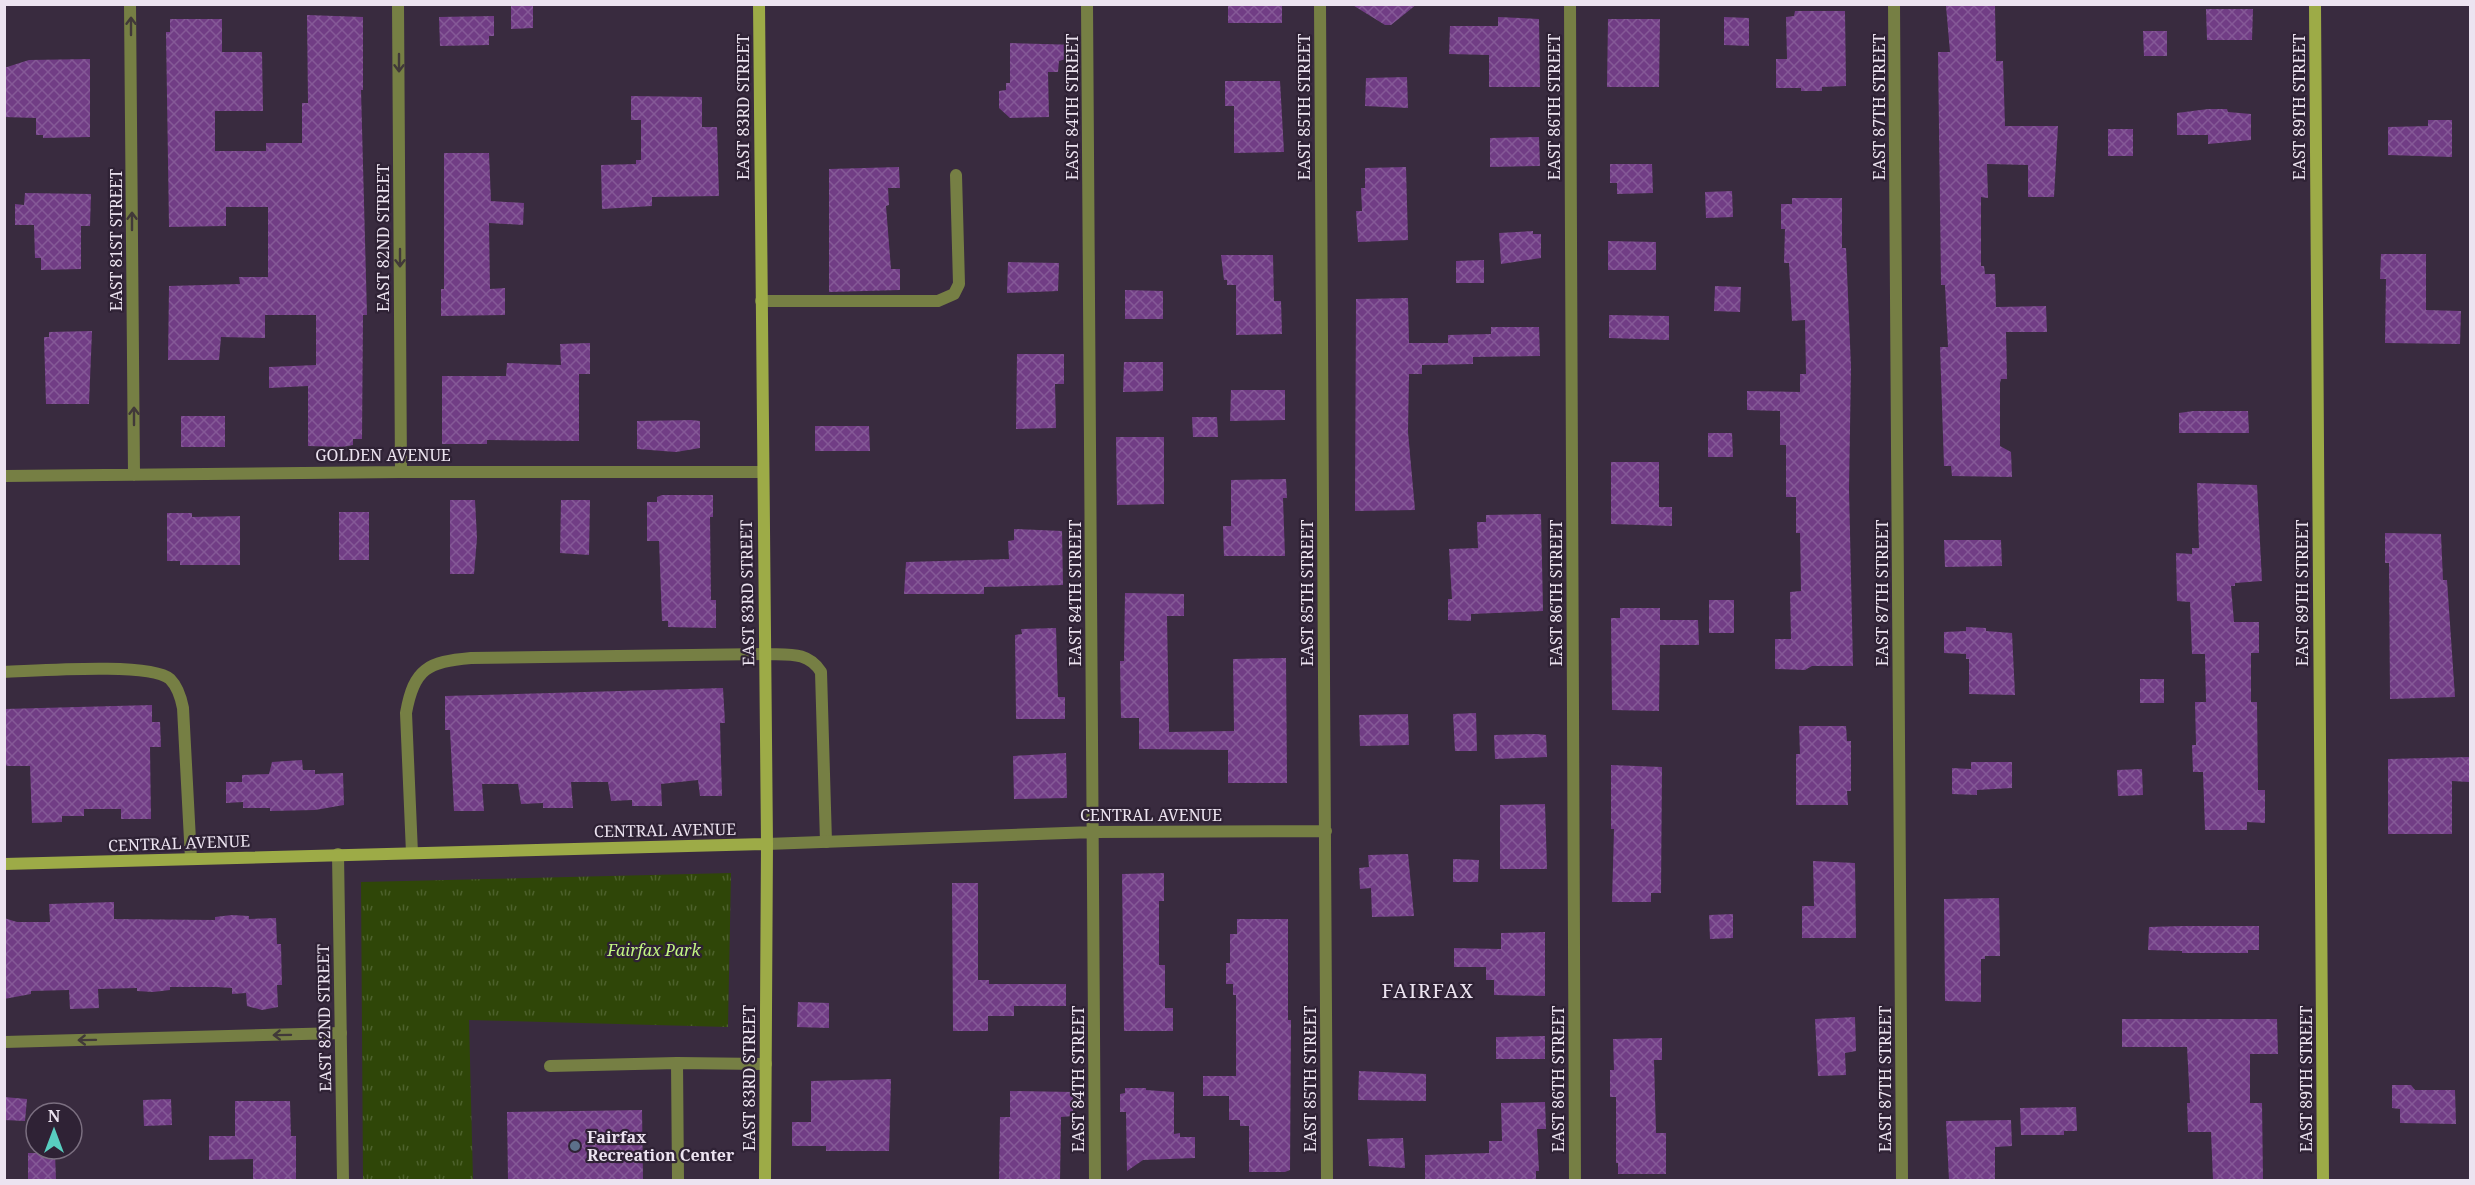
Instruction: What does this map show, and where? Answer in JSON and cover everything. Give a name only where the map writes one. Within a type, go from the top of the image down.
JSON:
[{"type":"street","name":"EAST 81ST STREET","points":[[130,4],[134,475]]},
{"type":"street","name":"EAST 82ND STREET","points":[[398,4],[401,471]]},
{"type":"street","name":"EAST 83RD STREET","points":[[759,4],[767,844],[765,1180]]},
{"type":"street","name":"EAST 84TH STREET","points":[[1087,4],[1095,1180]]},
{"type":"street","name":"EAST 85TH STREET","points":[[1320,4],[1327,1180]]},
{"type":"street","name":"EAST 86TH STREET","points":[[1570,4],[1575,1180]]},
{"type":"street","name":"EAST 87TH STREET","points":[[1894,4],[1902,1180]]},
{"type":"street","name":"EAST 89TH STREET","points":[[2315,4],[2323,1180]]},
{"type":"street","points":[[761,301],[938,301],[954,294],[959,284],[956,175]]},
{"type":"street","name":"GOLDEN AVENUE","points":[[4,477],[401,471],[762,471]]},
{"type":"street","points":[[412,853],[406,713],[414,680],[433,664],[471,658],[765,654],[806,656],[815,662],[821,672],[826,842]]},
{"type":"street","points":[[4,672],[131,669],[162,675],[171,680],[181,696],[183,708],[191,859]]},
{"type":"street","name":"CENTRAL AVENUE","points":[[4,864],[767,844],[1094,832],[1326,831]]},
{"type":"street","name":"EAST 82ND STREET","points":[[338,854],[343,1180]]},
{"type":"street","points":[[4,1042],[341,1033]]},
{"type":"street","points":[[677,1064],[678,1180]]},
{"type":"street","points":[[550,1066],[766,1064]]},
{"type":"green space","name":"Fairfax Park","points":[[731,873],[728,1027],[469,1020],[473,1180],[363,1180],[361,882]]},
{"type":"building","points":[[1228,4],[1282,4],[1282,23],[1228,23]]},
{"type":"building","points":[[1351,4],[1417,4],[1391,25],[1385,25]]},
{"type":"building","points":[[511,6],[533,6],[533,28],[511,29]]},
{"type":"building","points":[[1946,6],[1995,6],[1996,61],[2003,61],[2005,126],[2058,126],[2054,197],[2028,197],[2028,165],[1987,164],[1988,198],[1981,197],[1981,266],[1984,266],[1985,274],[1995,274],[1996,307],[2046,306],[2047,332],[2006,332],[2007,379],[2001,379],[2000,383],[2000,446],[2011,452],[2012,477],[1952,476],[1951,466],[1944,466],[1940,347],[1948,347],[1945,285],[1941,285],[1938,52],[1950,52]]},
{"type":"building","points":[[2206,9],[2253,9],[2252,40],[2207,40]]},
{"type":"building","points":[[1795,11],[1845,11],[1846,86],[1822,87],[1822,91],[1776,88],[1776,59],[1787,59],[1786,17],[1794,16]]},
{"type":"building","points":[[307,15],[363,17],[363,90],[361,90],[367,315],[363,315],[362,439],[353,439],[353,445],[342,447],[308,446],[308,386],[269,388],[269,367],[316,365],[316,315],[265,315],[265,338],[221,337],[219,360],[168,360],[169,286],[240,284],[239,277],[268,277],[268,207],[226,207],[226,226],[169,227],[166,32],[170,32],[170,19],[222,19],[222,52],[262,52],[263,111],[215,111],[215,151],[266,151],[266,143],[302,143],[302,103],[308,103]]},
{"type":"building","points":[[494,16],[494,36],[489,36],[489,45],[440,46],[439,17]]},
{"type":"building","points":[[1498,17],[1539,19],[1540,87],[1489,87],[1489,55],[1449,54],[1450,26],[1498,26]]},
{"type":"building","points":[[1724,17],[1749,18],[1749,46],[1724,45]]},
{"type":"building","points":[[1608,19],[1660,19],[1659,87],[1607,87]]},
{"type":"building","points":[[2143,31],[2167,31],[2167,56],[2144,56]]},
{"type":"building","points":[[1010,43],[1079,45],[1079,55],[1059,61],[1058,72],[1048,72],[1049,117],[1010,118],[999,108],[999,91],[1006,90],[1006,83],[1010,83]]},
{"type":"building","points":[[90,59],[90,137],[43,138],[43,135],[36,135],[36,118],[4,117],[4,68],[29,60]]},
{"type":"building","points":[[1407,77],[1408,108],[1365,106],[1366,78]]},
{"type":"building","points":[[1225,81],[1280,81],[1284,152],[1234,153],[1234,106],[1225,106]]},
{"type":"building","points":[[631,96],[702,97],[702,127],[717,127],[719,196],[652,197],[652,206],[602,209],[601,165],[636,164],[636,160],[641,160],[641,120],[631,120]]},
{"type":"building","points":[[2227,109],[2228,112],[2251,114],[2251,140],[2208,144],[2208,135],[2177,135],[2177,113]]},
{"type":"building","points":[[2428,120],[2452,120],[2452,157],[2388,155],[2388,127],[2428,126]]},
{"type":"building","points":[[2108,129],[2133,129],[2133,156],[2108,156]]},
{"type":"building","points":[[1539,137],[1540,166],[1490,167],[1490,138]]},
{"type":"building","points":[[444,153],[489,153],[491,201],[524,203],[523,225],[489,223],[490,289],[505,288],[505,315],[441,316],[441,289],[444,289]]},
{"type":"building","points":[[1610,164],[1652,164],[1653,193],[1617,194],[1617,183],[1610,183]]},
{"type":"building","points":[[899,167],[900,188],[888,188],[889,205],[886,206],[891,269],[900,269],[900,290],[829,292],[829,169]]},
{"type":"building","points":[[1406,167],[1408,240],[1358,242],[1356,211],[1362,211],[1361,188],[1365,188],[1365,168]]},
{"type":"building","points":[[1732,191],[1733,217],[1706,218],[1705,192]]},
{"type":"building","points":[[25,193],[91,194],[90,226],[81,226],[81,269],[41,270],[41,258],[35,258],[34,225],[15,225],[15,204],[24,205]]},
{"type":"building","points":[[1792,198],[1842,198],[1842,248],[1846,248],[1851,367],[1849,489],[1853,666],[1812,666],[1805,670],[1775,669],[1775,639],[1791,639],[1790,592],[1801,591],[1800,533],[1796,533],[1796,497],[1786,497],[1786,445],[1780,445],[1780,411],[1747,410],[1747,391],[1800,392],[1800,374],[1806,374],[1805,320],[1792,321],[1789,263],[1784,263],[1785,229],[1781,229],[1781,204],[1792,204]]},
{"type":"building","points":[[1533,231],[1533,234],[1541,234],[1541,258],[1501,264],[1499,233]]},
{"type":"building","points":[[1608,241],[1656,242],[1656,270],[1608,270]]},
{"type":"building","points":[[2381,254],[2426,254],[2426,310],[2461,311],[2460,344],[2385,343],[2386,279],[2380,279]]},
{"type":"building","points":[[1221,255],[1273,255],[1274,301],[1281,301],[1282,334],[1236,335],[1236,285],[1227,285],[1227,280],[1224,280]]},
{"type":"building","points":[[1484,260],[1484,283],[1456,283],[1456,261]]},
{"type":"building","points":[[1008,262],[1059,263],[1058,291],[1007,293]]},
{"type":"building","points":[[1715,286],[1741,287],[1740,312],[1714,311]]},
{"type":"building","points":[[1125,290],[1163,291],[1163,319],[1125,319]]},
{"type":"building","points":[[1408,298],[1409,343],[1448,343],[1448,335],[1491,334],[1491,327],[1539,327],[1540,356],[1473,357],[1473,364],[1422,365],[1422,374],[1409,374],[1408,432],[1415,510],[1355,511],[1356,299]]},
{"type":"building","points":[[1609,315],[1669,316],[1669,340],[1609,338]]},
{"type":"building","points":[[92,331],[89,404],[46,404],[44,337],[49,337],[49,332]]},
{"type":"building","points":[[590,343],[590,374],[579,374],[579,441],[487,440],[487,444],[442,444],[442,376],[506,376],[507,363],[561,365],[560,344]]},
{"type":"building","points":[[1017,354],[1064,354],[1064,384],[1055,384],[1056,428],[1016,429]]},
{"type":"building","points":[[1124,362],[1163,362],[1163,391],[1123,392]]},
{"type":"building","points":[[1231,390],[1285,390],[1285,420],[1230,421]]},
{"type":"building","points":[[2248,411],[2249,433],[2179,433],[2179,413]]},
{"type":"building","points":[[181,416],[225,416],[225,447],[181,447]]},
{"type":"building","points":[[1192,417],[1217,417],[1218,437],[1193,437]]},
{"type":"building","points":[[637,421],[700,421],[700,448],[676,452],[637,449]]},
{"type":"building","points":[[815,426],[869,426],[870,451],[815,451]]},
{"type":"building","points":[[1708,433],[1732,433],[1733,457],[1708,457]]},
{"type":"building","points":[[1116,437],[1164,437],[1164,504],[1117,505]]},
{"type":"building","points":[[1611,462],[1659,462],[1659,507],[1672,507],[1672,526],[1611,524]]},
{"type":"building","points":[[1286,479],[1287,498],[1283,498],[1285,556],[1224,556],[1223,526],[1231,526],[1231,480]]},
{"type":"building","points":[[2197,483],[2257,485],[2262,581],[2235,583],[2235,586],[2231,586],[2234,622],[2259,622],[2259,653],[2251,653],[2251,702],[2257,702],[2258,790],[2265,790],[2265,823],[2247,822],[2247,830],[2205,830],[2203,772],[2193,772],[2192,745],[2196,745],[2195,702],[2206,702],[2205,654],[2192,654],[2190,602],[2177,601],[2176,553],[2192,554],[2192,548],[2199,548]]},
{"type":"building","points":[[662,495],[713,495],[713,517],[710,517],[711,600],[716,600],[716,628],[668,627],[668,621],[662,621],[659,541],[647,541],[647,502],[657,502],[657,497]]},
{"type":"building","points":[[450,500],[475,500],[477,538],[474,574],[450,574]]},
{"type":"building","points":[[561,500],[590,500],[589,555],[560,553]]},
{"type":"building","points":[[339,512],[369,512],[369,560],[339,560]]},
{"type":"building","points":[[167,513],[192,513],[192,517],[240,516],[240,565],[180,565],[180,561],[167,561]]},
{"type":"building","points":[[1541,514],[1543,611],[1471,614],[1471,621],[1448,620],[1448,599],[1452,599],[1449,549],[1478,548],[1477,522],[1486,522],[1486,515]]},
{"type":"building","points":[[1014,529],[1062,531],[1063,585],[984,587],[984,594],[904,594],[906,562],[1009,559],[1008,541],[1014,540]]},
{"type":"building","points":[[2385,533],[2441,534],[2443,580],[2447,580],[2455,697],[2390,699],[2389,563],[2385,563]]},
{"type":"building","points":[[1944,540],[2001,540],[2002,566],[1945,567]]},
{"type":"building","points":[[1125,593],[1184,594],[1184,616],[1167,616],[1169,732],[1234,731],[1233,659],[1286,658],[1287,783],[1228,783],[1228,750],[1139,749],[1139,718],[1121,718],[1120,661],[1124,661]]},
{"type":"building","points":[[1709,600],[1734,600],[1734,633],[1709,633]]},
{"type":"building","points":[[1620,608],[1660,608],[1660,620],[1698,620],[1699,645],[1660,645],[1659,711],[1612,710],[1611,618],[1620,618]]},
{"type":"building","points":[[1966,627],[2012,633],[2015,695],[1969,694],[1969,659],[1966,659],[1966,654],[1944,653],[1944,632],[1966,631]]},
{"type":"building","points":[[1056,628],[1058,697],[1065,697],[1065,719],[1016,719],[1015,635],[1022,634],[1021,629]]},
{"type":"building","points":[[2140,679],[2164,679],[2164,703],[2140,703]]},
{"type":"building","points":[[723,688],[725,723],[720,723],[722,796],[700,796],[698,780],[661,784],[662,806],[632,806],[632,800],[611,801],[608,782],[571,782],[573,808],[543,808],[543,803],[521,804],[518,784],[482,784],[484,811],[454,811],[450,730],[445,730],[445,696]]},
{"type":"building","points":[[152,705],[152,722],[160,722],[161,747],[150,747],[151,819],[121,819],[121,809],[84,809],[84,816],[62,816],[62,822],[32,823],[30,766],[7,766],[4,762],[4,709]]},
{"type":"building","points":[[1476,713],[1477,751],[1455,751],[1453,714]]},
{"type":"building","points":[[1408,714],[1409,745],[1360,746],[1359,715]]},
{"type":"building","points":[[1799,726],[1846,726],[1847,741],[1851,741],[1851,791],[1847,791],[1848,805],[1796,805],[1796,754],[1800,754]]},
{"type":"building","points":[[1494,735],[1546,735],[1547,757],[1495,759]]},
{"type":"building","points":[[1066,753],[1067,798],[1014,799],[1013,756]]},
{"type":"building","points":[[2469,757],[2469,782],[2452,781],[2452,834],[2388,834],[2388,759]]},
{"type":"building","points":[[302,760],[303,770],[315,770],[315,774],[343,773],[344,805],[315,810],[270,811],[270,808],[243,808],[243,802],[226,803],[226,782],[242,782],[242,775],[269,774],[272,762]]},
{"type":"building","points":[[1971,762],[2012,762],[2012,788],[1977,790],[1977,795],[1952,794],[1952,768],[1971,769]]},
{"type":"building","points":[[1611,765],[1662,767],[1661,893],[1651,893],[1651,902],[1612,902],[1614,829],[1611,829]]},
{"type":"building","points":[[2142,769],[2143,795],[2118,796],[2117,770]]},
{"type":"building","points":[[1545,804],[1547,869],[1500,869],[1500,805]]},
{"type":"building","points":[[1408,854],[1414,916],[1372,917],[1371,888],[1360,889],[1359,868],[1369,867],[1368,855]]},
{"type":"building","points":[[1453,859],[1479,860],[1478,882],[1453,882]]},
{"type":"building","points":[[1813,861],[1855,863],[1856,938],[1802,938],[1802,906],[1814,906]]},
{"type":"building","points":[[1164,873],[1164,901],[1159,901],[1159,965],[1165,965],[1165,1008],[1173,1008],[1173,1031],[1124,1031],[1122,874]]},
{"type":"building","points":[[952,883],[978,883],[978,980],[989,980],[989,984],[1066,984],[1066,1006],[1014,1006],[1014,1016],[988,1016],[988,1031],[953,1031]]},
{"type":"building","points":[[1999,898],[2000,956],[1985,956],[1985,959],[1981,959],[1981,1002],[1945,1001],[1944,899]]},
{"type":"building","points":[[114,902],[114,919],[215,920],[215,917],[232,915],[249,916],[249,919],[276,918],[277,944],[281,944],[282,985],[277,985],[278,1007],[262,1010],[247,1006],[246,993],[232,994],[232,988],[217,987],[170,987],[170,990],[153,992],[137,991],[137,988],[98,989],[99,1008],[70,1009],[69,990],[31,991],[31,994],[4,999],[4,918],[17,922],[50,922],[49,904]]},
{"type":"building","points":[[1733,914],[1733,938],[1710,939],[1709,915]]},
{"type":"building","points":[[1237,919],[1288,919],[1288,1020],[1291,1020],[1290,1170],[1285,1172],[1249,1172],[1249,1126],[1240,1126],[1240,1120],[1229,1120],[1229,1096],[1203,1096],[1203,1076],[1236,1076],[1236,995],[1233,995],[1233,984],[1226,984],[1226,963],[1230,963],[1230,934],[1237,934]]},
{"type":"building","points":[[2259,926],[2259,950],[2248,950],[2248,953],[2182,953],[2182,951],[2148,950],[2149,927]]},
{"type":"building","points":[[1545,932],[1545,996],[1494,995],[1494,980],[1486,980],[1486,967],[1454,967],[1454,948],[1501,949],[1501,933]]},
{"type":"building","points":[[798,1002],[829,1003],[829,1028],[797,1027]]},
{"type":"building","points":[[1855,1017],[1856,1051],[1845,1053],[1846,1075],[1818,1076],[1815,1019]]},
{"type":"building","points":[[2122,1019],[2277,1019],[2278,1054],[2250,1054],[2250,1103],[2262,1103],[2263,1180],[2213,1180],[2211,1132],[2188,1132],[2187,1103],[2190,1103],[2187,1047],[2122,1047]]},
{"type":"building","points":[[1545,1036],[1545,1059],[1496,1059],[1496,1037]]},
{"type":"building","points":[[1662,1038],[1662,1060],[1654,1060],[1656,1133],[1666,1133],[1666,1174],[1618,1174],[1616,1097],[1610,1097],[1610,1070],[1614,1070],[1613,1039]]},
{"type":"building","points":[[1359,1071],[1426,1074],[1426,1101],[1358,1100]]},
{"type":"building","points":[[891,1079],[889,1151],[826,1151],[826,1146],[792,1146],[792,1122],[811,1122],[811,1081]]},
{"type":"building","points":[[2392,1085],[2411,1085],[2415,1090],[2455,1090],[2456,1124],[2400,1123],[2400,1109],[2392,1108]]},
{"type":"building","points":[[1125,1088],[1174,1092],[1174,1134],[1180,1133],[1180,1137],[1195,1137],[1195,1158],[1143,1160],[1127,1171],[1126,1112],[1120,1112],[1120,1094],[1125,1093]]},
{"type":"building","points":[[1010,1091],[1073,1092],[1073,1116],[1061,1117],[1060,1180],[999,1180],[1000,1117],[1010,1117]]},
{"type":"building","points":[[4,1097],[27,1099],[24,1101],[24,1121],[4,1120]]},
{"type":"building","points":[[171,1099],[172,1125],[144,1126],[143,1100]]},
{"type":"building","points":[[235,1101],[290,1101],[291,1136],[296,1136],[296,1180],[253,1180],[253,1159],[209,1160],[209,1136],[235,1136]]},
{"type":"building","points":[[1545,1102],[1546,1129],[1537,1129],[1539,1171],[1536,1171],[1536,1180],[1425,1180],[1425,1155],[1489,1153],[1489,1141],[1502,1141],[1501,1103]]},
{"type":"building","points":[[2076,1107],[2077,1131],[2064,1131],[2064,1135],[2021,1135],[2020,1108]]},
{"type":"building","name":"Fairfax Recreation Center","points":[[642,1110],[643,1180],[508,1180],[507,1112]]},
{"type":"building","points":[[2011,1120],[2012,1146],[1995,1147],[1995,1180],[1949,1180],[1946,1121]]},
{"type":"building","points":[[1403,1138],[1405,1168],[1369,1166],[1367,1139]]},
{"type":"building","points":[[28,1161],[55,1161],[56,1180],[28,1180]]},
{"type":"place","name":"Fairfax Recreation Center","points":[[575,1146]]},
{"type":"district","name":"FAIRFAX","points":[[1428,991]]}]
